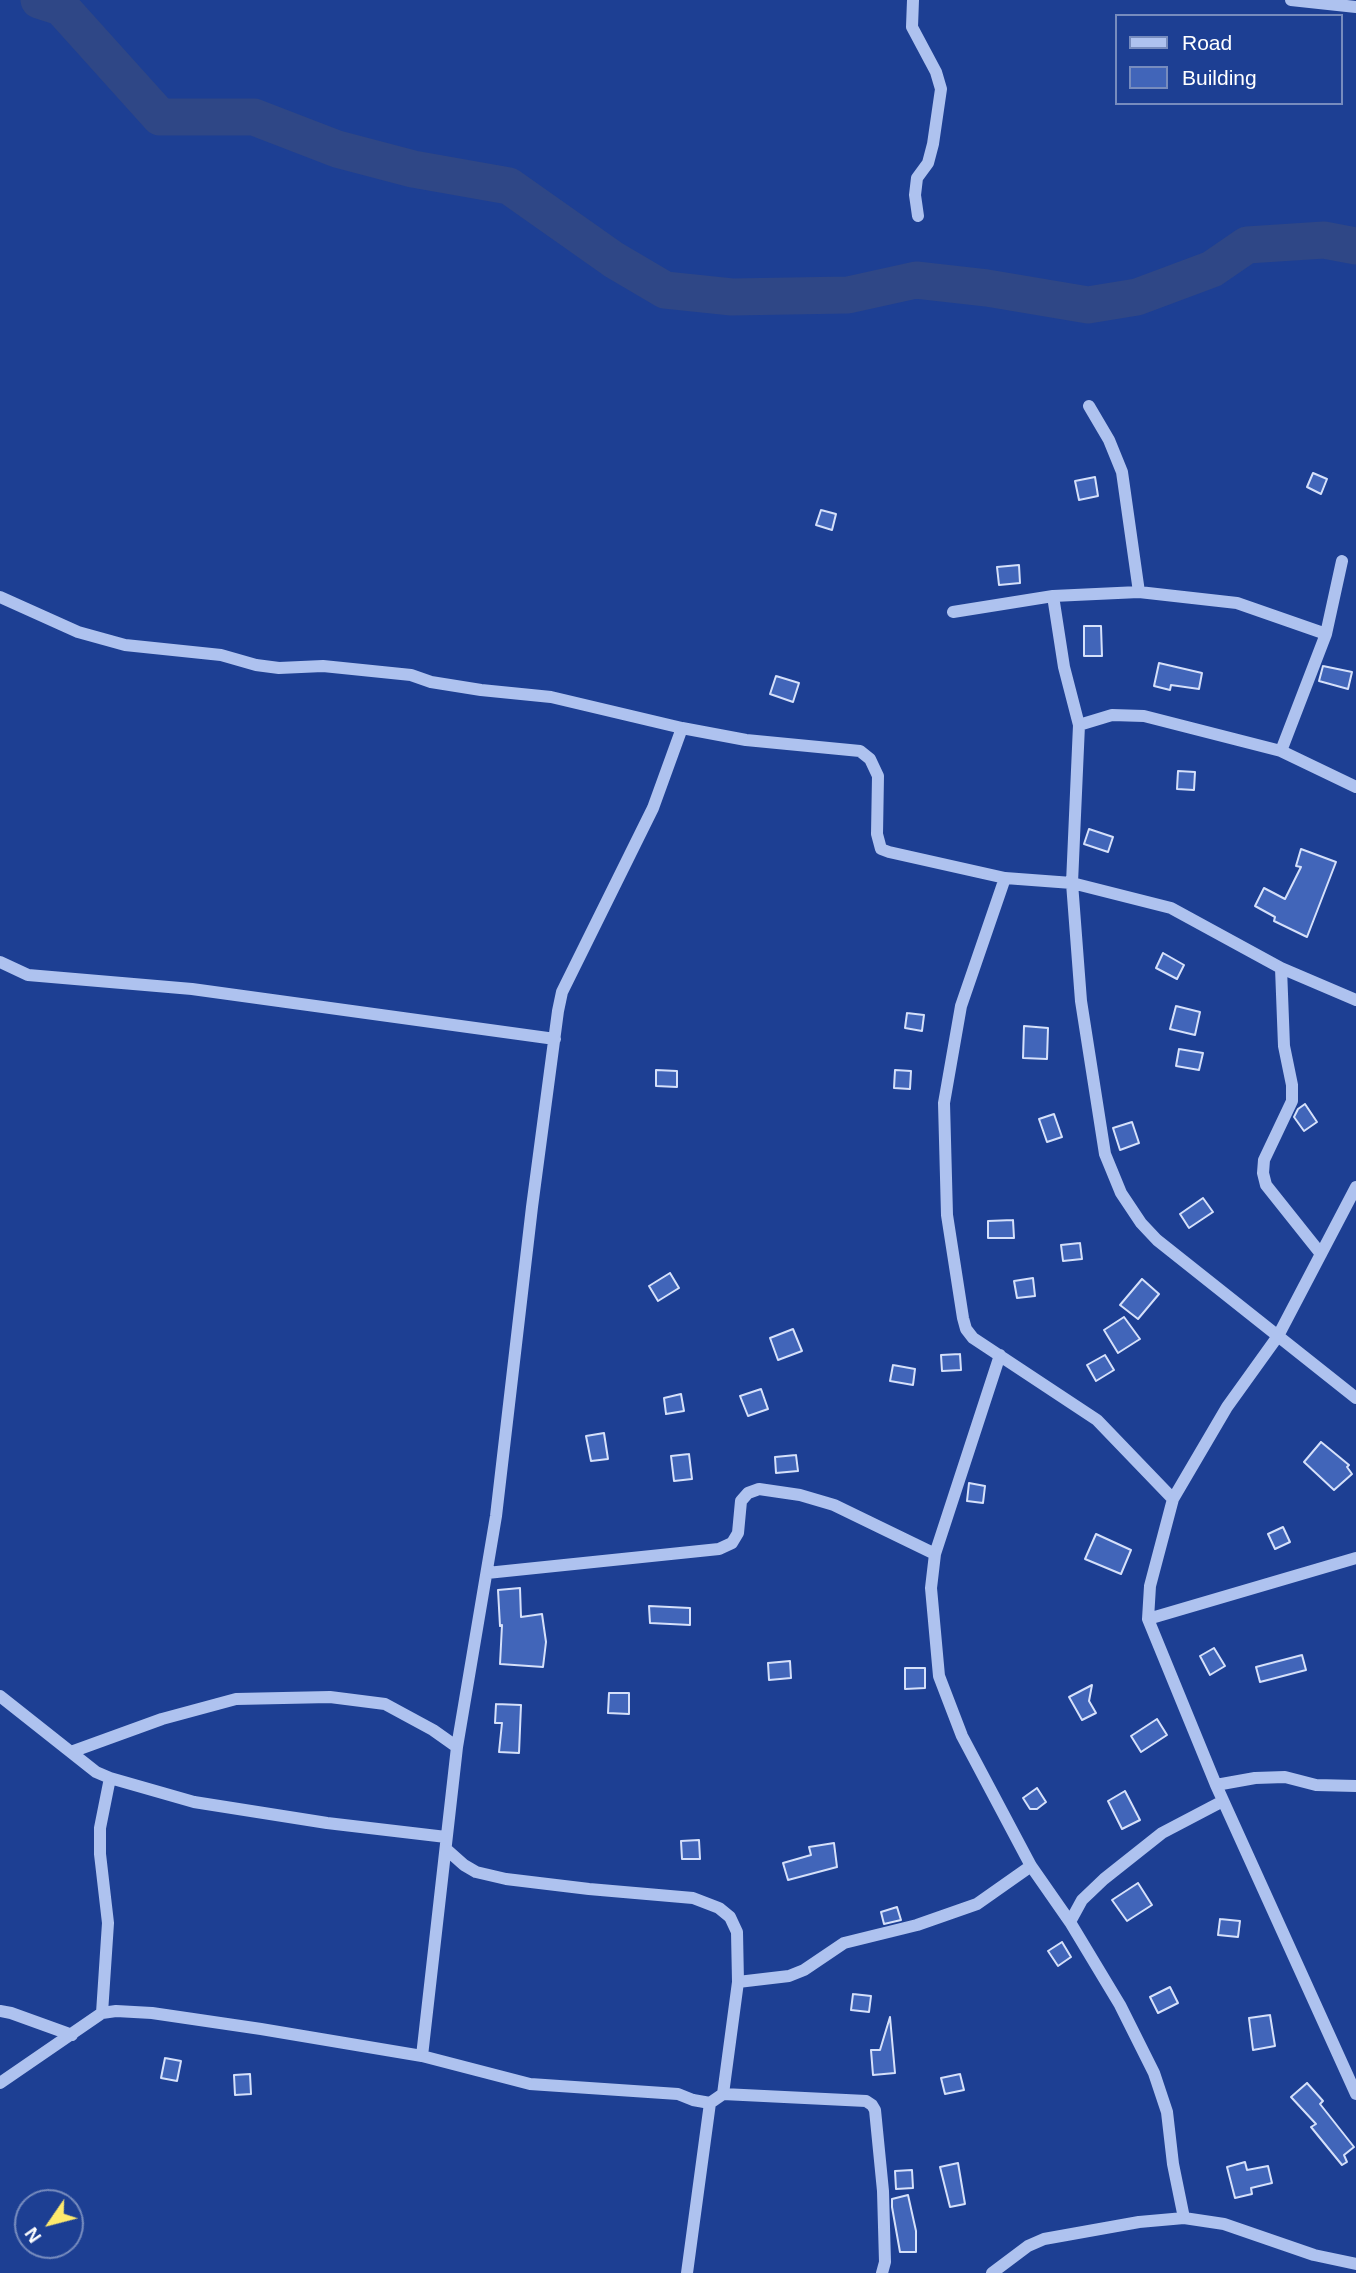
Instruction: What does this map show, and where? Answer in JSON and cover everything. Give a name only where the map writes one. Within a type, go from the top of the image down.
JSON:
[{"type":"street","points":[[913,0],[912,27],[936,72],[941,89],[928,163],[916,178],[918,216]]},
{"type":"street","points":[[1291,0],[1356,7]]},
{"type":"street","points":[[1089,406],[1109,440],[1122,472],[1139,592]]},
{"type":"street","points":[[1281,751],[1326,634],[1342,561]]},
{"type":"street","points":[[953,612],[1053,596],[1139,592],[1237,603],[1326,634]]},
{"type":"street","points":[[1053,596],[1064,667],[1079,725],[1072,883],[1082,1000],[1105,1154],[1121,1193],[1157,1241],[1356,1398]]},
{"type":"street","points":[[0,597],[78,632],[125,645],[221,655],[256,665],[279,668],[323,666],[411,675],[432,682],[481,690],[551,697],[746,740],[860,751],[870,760],[878,776],[877,834],[881,849],[1005,878],[1072,883],[1171,908],[1280,968],[1356,1000]]},
{"type":"street","points":[[1079,725],[1112,716],[1144,716],[1281,751],[1356,786]]},
{"type":"street","points":[[422,2056],[457,1747],[496,1516],[531,1207],[562,992],[653,808],[682,727]]},
{"type":"street","points":[[1005,878],[961,1006],[944,1103],[947,1215],[962,1318],[973,1338],[1097,1420],[1173,1499]]},
{"type":"street","points":[[0,962],[28,975],[192,989],[555,1039]]},
{"type":"street","points":[[1280,968],[1284,1046],[1292,1086],[1292,1101],[1264,1160],[1262,1173],[1266,1185],[1321,1254]]},
{"type":"street","points":[[1356,1187],[1278,1336],[1227,1407],[1173,1499],[1150,1586],[1147,1619],[1223,1801],[1356,2094]]},
{"type":"street","points":[[1000,1355],[935,1554],[931,1588],[939,1676],[962,1736],[1031,1866],[1070,1922],[1121,2005],[1154,2073],[1167,2112],[1173,2164],[1184,2218]]},
{"type":"street","points":[[487,1573],[719,1549],[732,1543],[738,1534],[741,1501],[748,1493],[759,1489],[800,1495],[834,1505],[935,1554]]},
{"type":"street","points":[[1147,1619],[1356,1558]]},
{"type":"street","points":[[0,1696],[96,1772],[110,1778],[194,1802],[446,1843],[464,1865],[476,1872],[506,1879],[693,1898],[719,1908],[730,1917],[737,1932],[738,1982],[723,2094]]},
{"type":"street","points":[[71,1752],[162,1719],[236,1699],[330,1697],[385,1704],[433,1730],[457,1747]]},
{"type":"street","points":[[1216,1785],[1255,1778],[1285,1777],[1316,1784],[1356,1786]]},
{"type":"street","points":[[102,2013],[108,1923],[100,1854],[100,1828],[110,1778]]},
{"type":"street","points":[[1070,1922],[1082,1900],[1162,1833],[1223,1801]]},
{"type":"street","points":[[738,1982],[789,1976],[804,1970],[844,1943],[917,1925],[977,1904],[1031,1866]]},
{"type":"street","points":[[0,2011],[11,2012],[72,2035]]},
{"type":"street","points":[[0,2083],[102,2013],[152,2013],[422,2056],[530,2084],[678,2094],[710,2103],[723,2094],[866,2101],[876,2110],[883,2191],[885,2262],[882,2273]]},
{"type":"street","points":[[687,2273],[710,2103]]},
{"type":"street","points":[[992,2273],[1028,2246],[1044,2239],[1139,2222],[1184,2218],[1224,2224],[1314,2255],[1356,2264]]},
{"type":"building","points":[[1313,473],[1327,479],[1321,494],[1307,487]]},
{"type":"building","points":[[1095,477],[1098,496],[1079,500],[1075,481]]},
{"type":"building","points":[[821,510],[836,514],[832,530],[816,525]]},
{"type":"building","points":[[1019,565],[1020,583],[999,585],[997,567]]},
{"type":"building","points":[[1084,626],[1101,626],[1102,656],[1084,656]]},
{"type":"building","points":[[1159,663],[1202,673],[1199,689],[1171,685],[1170,690],[1154,686]]},
{"type":"building","points":[[1323,666],[1352,672],[1348,689],[1319,681]]},
{"type":"building","points":[[776,676],[799,683],[793,702],[770,694]]},
{"type":"building","points":[[1178,771],[1195,772],[1194,790],[1177,789]]},
{"type":"building","points":[[1089,829],[1113,837],[1108,852],[1084,844]]},
{"type":"building","points":[[1301,849],[1336,862],[1307,937],[1274,921],[1275,917],[1255,906],[1264,888],[1285,899],[1301,867],[1296,866]]},
{"type":"building","points":[[1163,953],[1184,965],[1177,979],[1156,968]]},
{"type":"building","points":[[1176,1006],[1200,1012],[1195,1035],[1170,1029]]},
{"type":"building","points":[[907,1013],[924,1015],[922,1031],[905,1028]]},
{"type":"building","points":[[1024,1026],[1048,1028],[1047,1059],[1023,1058]]},
{"type":"building","points":[[1179,1049],[1203,1053],[1199,1070],[1176,1066]]},
{"type":"building","points":[[656,1070],[677,1071],[677,1087],[656,1086]]},
{"type":"building","points":[[895,1070],[911,1071],[910,1089],[894,1088]]},
{"type":"building","points":[[1305,1104],[1317,1122],[1304,1131],[1294,1117],[1298,1109]]},
{"type":"building","points":[[1054,1114],[1062,1137],[1047,1142],[1039,1119]]},
{"type":"building","points":[[1132,1122],[1139,1143],[1120,1150],[1113,1128]]},
{"type":"building","points":[[1203,1198],[1213,1212],[1189,1228],[1180,1214]]},
{"type":"building","points":[[1013,1220],[1014,1238],[988,1238],[988,1221]]},
{"type":"building","points":[[1080,1243],[1082,1259],[1063,1261],[1061,1245]]},
{"type":"building","points":[[670,1273],[679,1288],[658,1301],[649,1286]]},
{"type":"building","points":[[1033,1278],[1035,1296],[1017,1298],[1014,1281]]},
{"type":"building","points":[[1142,1279],[1159,1294],[1138,1319],[1120,1305]]},
{"type":"building","points":[[1124,1317],[1140,1339],[1118,1353],[1104,1330]]},
{"type":"building","points":[[793,1329],[802,1351],[778,1360],[770,1338]]},
{"type":"building","points":[[960,1354],[961,1370],[942,1371],[941,1355]]},
{"type":"building","points":[[1105,1355],[1114,1370],[1096,1381],[1087,1365]]},
{"type":"building","points":[[893,1365],[915,1369],[913,1385],[890,1381]]},
{"type":"building","points":[[761,1389],[768,1409],[748,1416],[740,1396]]},
{"type":"building","points":[[681,1394],[684,1411],[666,1414],[664,1398]]},
{"type":"building","points":[[604,1433],[608,1459],[591,1461],[586,1436]]},
{"type":"building","points":[[1321,1442],[1349,1465],[1347,1467],[1352,1474],[1334,1490],[1304,1462]]},
{"type":"building","points":[[689,1454],[692,1479],[674,1481],[671,1456]]},
{"type":"building","points":[[796,1455],[798,1471],[776,1473],[775,1457]]},
{"type":"building","points":[[969,1483],[985,1486],[983,1503],[967,1501]]},
{"type":"building","points":[[1283,1527],[1290,1542],[1275,1549],[1268,1534]]},
{"type":"building","points":[[1096,1534],[1131,1550],[1121,1574],[1085,1559]]},
{"type":"building","points":[[520,1588],[521,1617],[542,1614],[546,1642],[543,1667],[500,1664],[502,1625],[500,1626],[498,1590]]},
{"type":"building","points":[[649,1606],[690,1608],[690,1625],[650,1623]]},
{"type":"building","points":[[1214,1648],[1225,1666],[1210,1675],[1200,1656]]},
{"type":"building","points":[[1302,1655],[1306,1670],[1260,1682],[1256,1667]]},
{"type":"building","points":[[790,1661],[791,1678],[769,1680],[768,1663]]},
{"type":"building","points":[[905,1668],[925,1668],[925,1688],[905,1689]]},
{"type":"building","points":[[1092,1685],[1089,1701],[1096,1713],[1082,1720],[1069,1697]]},
{"type":"building","points":[[609,1693],[629,1693],[629,1714],[608,1713]]},
{"type":"building","points":[[496,1704],[521,1705],[519,1753],[499,1752],[502,1723],[495,1723]]},
{"type":"building","points":[[1157,1719],[1167,1735],[1141,1752],[1131,1736]]},
{"type":"building","points":[[1037,1788],[1046,1802],[1037,1809],[1030,1809],[1023,1798]]},
{"type":"building","points":[[1125,1791],[1140,1820],[1122,1829],[1108,1801]]},
{"type":"building","points":[[699,1840],[700,1859],[682,1859],[681,1841]]},
{"type":"building","points":[[834,1843],[837,1867],[788,1880],[783,1863],[811,1855],[809,1847]]},
{"type":"building","points":[[1138,1883],[1152,1905],[1127,1921],[1112,1900]]},
{"type":"building","points":[[897,1907],[901,1920],[884,1924],[881,1912]]},
{"type":"building","points":[[1220,1919],[1240,1921],[1238,1937],[1218,1935]]},
{"type":"building","points":[[1062,1942],[1071,1957],[1058,1966],[1048,1951]]},
{"type":"building","points":[[1170,1987],[1178,2003],[1158,2013],[1150,1997]]},
{"type":"building","points":[[853,1994],[871,1996],[869,2012],[851,2010]]},
{"type":"building","points":[[1270,2015],[1275,2046],[1253,2050],[1249,2018]]},
{"type":"building","points":[[890,2017],[895,2073],[873,2075],[871,2050],[880,2050]]},
{"type":"building","points":[[165,2058],[181,2061],[177,2081],[161,2078]]},
{"type":"building","points":[[250,2074],[251,2094],[235,2095],[234,2075]]},
{"type":"building","points":[[960,2074],[964,2090],[945,2094],[941,2078]]},
{"type":"building","points":[[1307,2083],[1323,2101],[1320,2104],[1354,2147],[1344,2155],[1347,2162],[1342,2165],[1311,2127],[1316,2124],[1291,2097]]},
{"type":"building","points":[[1245,2162],[1247,2170],[1268,2166],[1272,2183],[1251,2188],[1252,2194],[1235,2198],[1227,2167]]},
{"type":"building","points":[[958,2163],[965,2204],[950,2207],[940,2167]]},
{"type":"building","points":[[912,2170],[913,2188],[896,2189],[895,2171]]},
{"type":"building","points":[[908,2195],[916,2231],[916,2252],[900,2252],[892,2199]]},
{"type":"waterway","points":[[39,0],[61,7],[160,117],[254,117],[337,149],[413,169],[509,186],[614,260],[665,290],[732,297],[848,295],[916,280],[987,288],[1088,305],[1137,297],[1212,269],[1247,245],[1324,240],[1356,246]]}]
